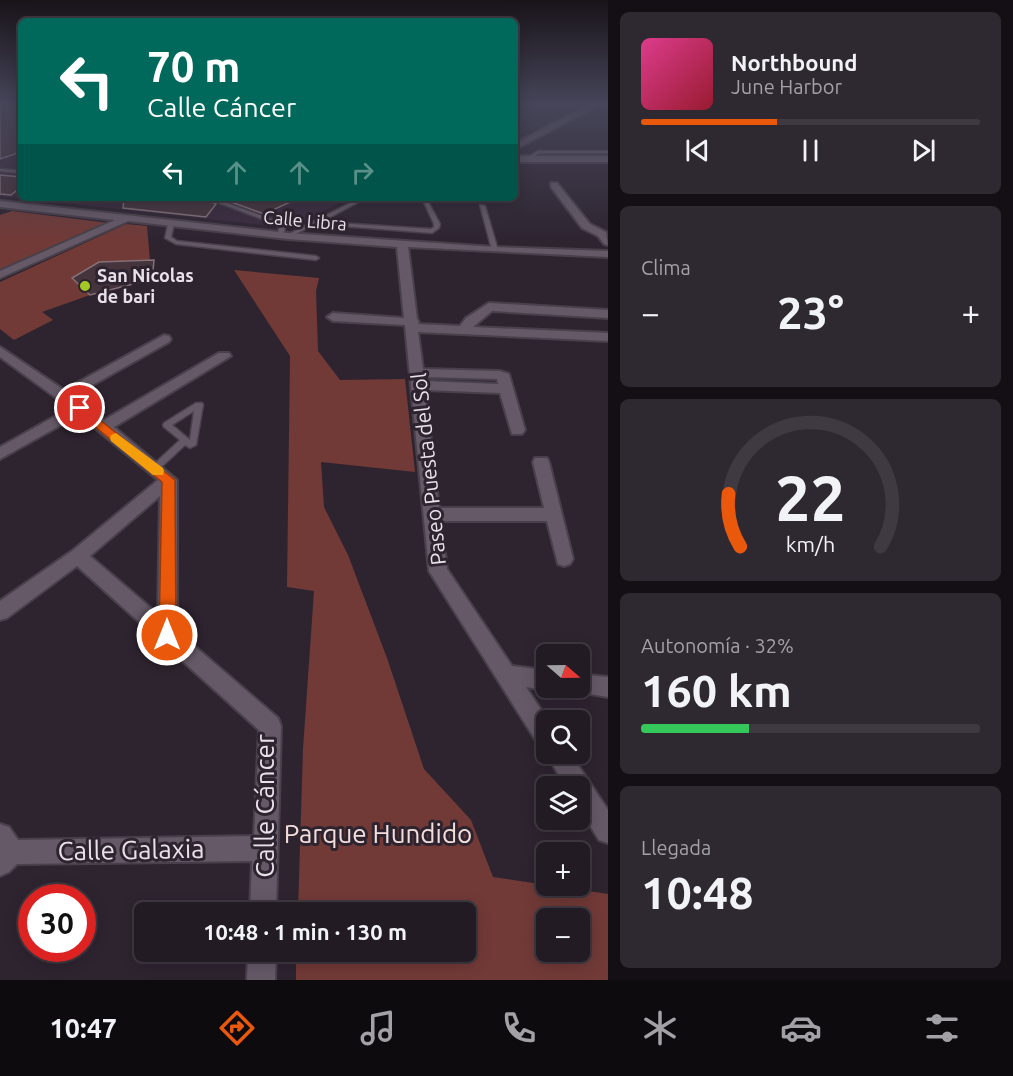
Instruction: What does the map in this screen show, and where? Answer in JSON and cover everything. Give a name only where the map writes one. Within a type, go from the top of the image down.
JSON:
[{"type":"street","points":[[518,159],[608,159]]},
{"type":"street","points":[[554,184],[586,226],[602,234],[608,242]]},
{"type":"street","name":"Calle Libra","points":[[0,204],[284,236],[495,250],[608,254]]},
{"type":"street","points":[[0,210],[12,205]]},
{"type":"street","points":[[0,275],[126,219]]},
{"type":"street","name":"Paseo Puesta del Sol","points":[[402,244],[419,379],[438,572],[536,721]]},
{"type":"street","points":[[465,329],[470,321],[489,307],[608,314]]},
{"type":"street","points":[[333,317],[465,329],[608,338]]},
{"type":"street","points":[[63,396],[164,339]]},
{"type":"street","points":[[103,427],[224,356]]},
{"type":"street","points":[[3,357],[80,408],[169,480]]},
{"type":"street","points":[[419,379],[506,389],[517,430]]},
{"type":"street","points":[[0,454],[80,408]]},
{"type":"street","points":[[541,462],[564,559]]},
{"type":"street","points":[[0,612],[78,556],[169,480]]},
{"type":"street","points":[[167,635],[169,480]]},
{"type":"street","points":[[433,514],[554,515]]},
{"type":"street","name":"Calle Cáncer","points":[[78,556],[270,726],[263,902]]},
{"type":"street","points":[[506,675],[536,679]]},
{"type":"street","points":[[590,685],[608,687]]},
{"type":"street","points":[[590,803],[608,831]]},
{"type":"street","name":"Calle Galaxia","points":[[4,850],[265,848]]},
{"type":"street","points":[[261,980],[262,962]]},
{"type":"lane","points":[[527,159],[538,152],[608,152]]},
{"type":"lane","points":[[1,170],[18,169]]},
{"type":"lane","points":[[216,201],[278,223],[284,236],[316,223],[358,201]]},
{"type":"lane","points":[[316,223],[432,231],[437,224],[426,201]]},
{"type":"lane","points":[[482,206],[495,250]]},
{"type":"lane","points":[[171,224],[168,238],[176,242],[316,258]]},
{"type":"lane","points":[[199,405],[193,444],[190,445],[184,441],[168,424],[199,405]]},
{"type":"lane","points":[[154,469],[184,441]]},
{"type":"shaded area","points":[[0,150],[18,150],[18,198],[0,196]]},
{"type":"shaded area","points":[[45,201],[343,201],[290,228]]},
{"type":"green space","points":[[12,211],[109,223],[0,272],[0,215]]},
{"type":"green space","points":[[126,224],[147,226],[150,260],[99,262],[72,278],[90,295],[42,312],[53,320],[14,340],[0,329],[0,282]]},
{"type":"green space","name":"Parque Hundido","points":[[234,270],[319,278],[316,291],[318,351],[340,380],[405,379],[415,472],[321,462],[324,507],[348,555],[387,658],[424,769],[471,820],[493,877],[536,883],[536,896],[590,896],[590,891],[608,894],[608,980],[296,980],[296,962],[476,962],[476,902],[298,902],[303,749],[314,591],[287,587],[290,356]]},
{"type":"building","points":[[0,150],[18,150],[18,153],[0,159]]},
{"type":"building","points":[[0,175],[18,177],[18,189],[11,195],[0,194]]},
{"type":"building","points":[[124,201],[210,201],[216,204],[206,217],[123,208]]},
{"type":"building","points":[[228,201],[292,201],[264,214]]},
{"type":"building","points":[[154,260],[152,282],[141,282],[90,295],[72,278],[99,262]]},
{"type":"slow traffic","points":[[116,438],[158,471]]},
{"type":"place","name":"San Nicolas de bari","points":[[85,286]]},
{"type":"route","points":[[80,408],[169,480],[167,635]]}]
